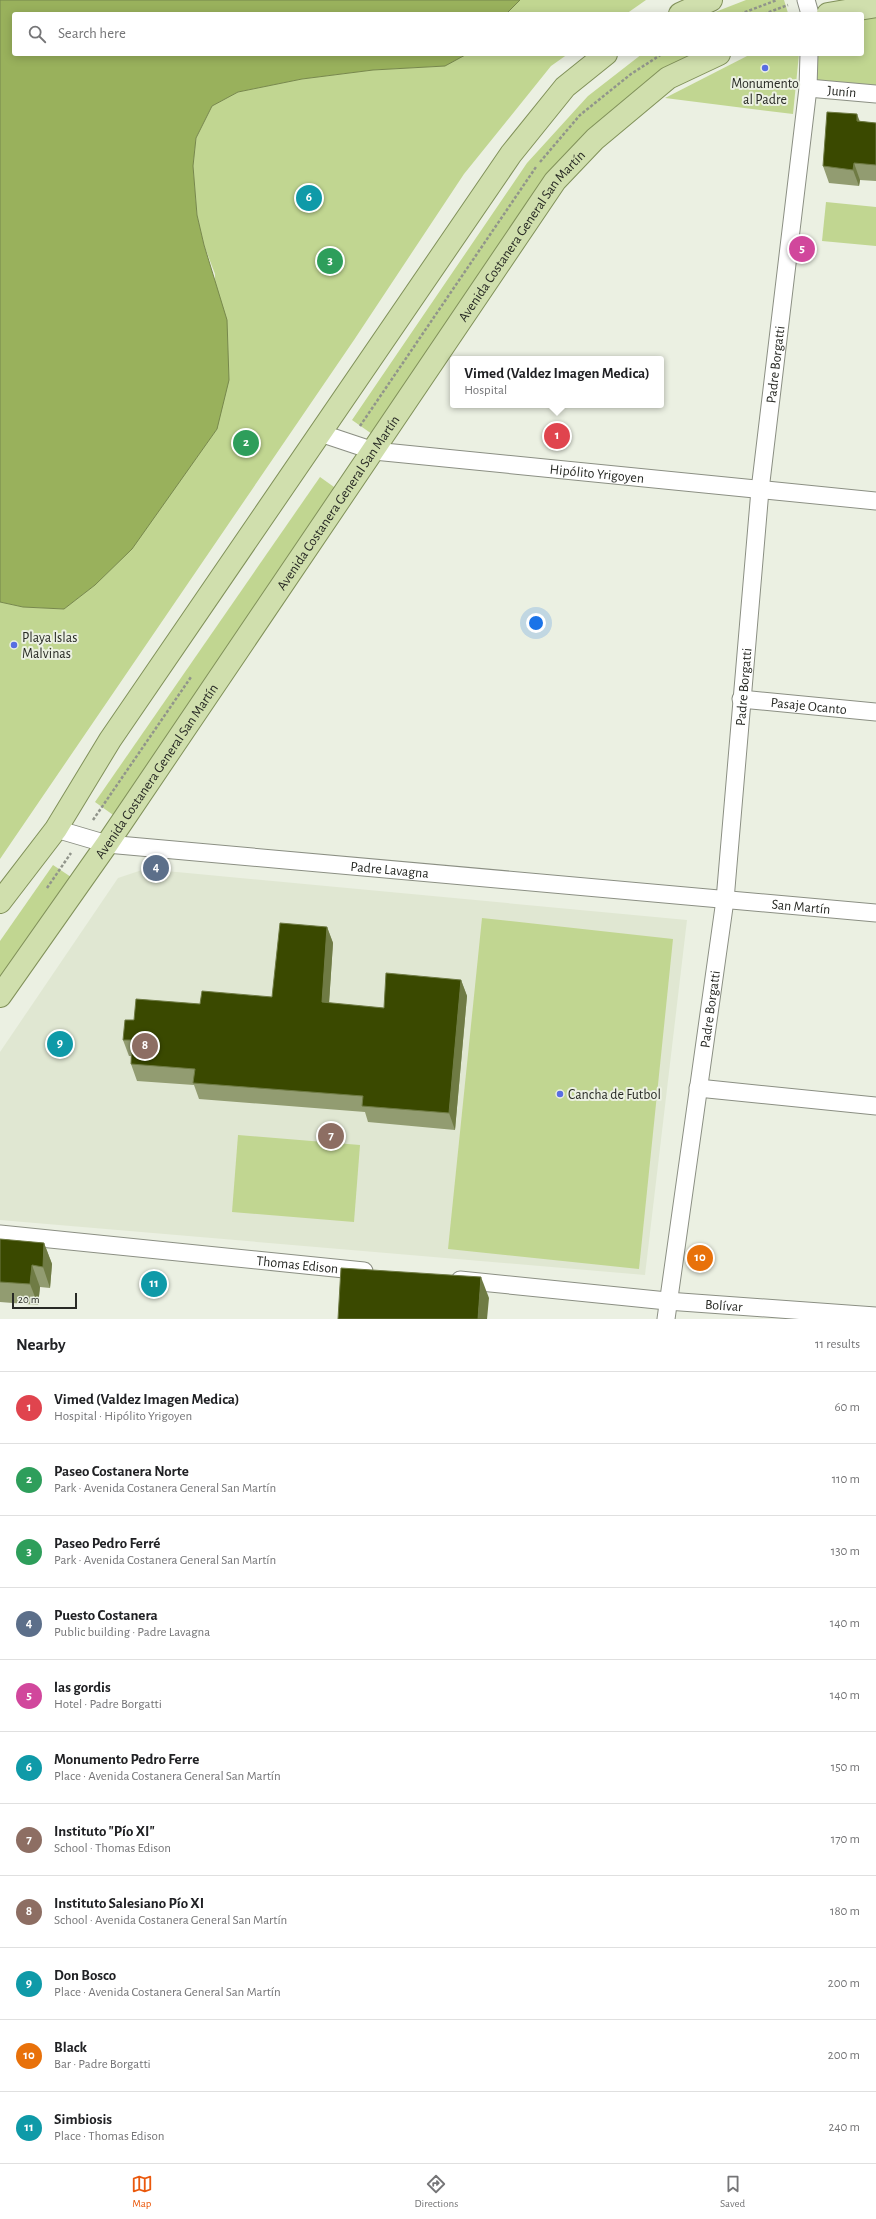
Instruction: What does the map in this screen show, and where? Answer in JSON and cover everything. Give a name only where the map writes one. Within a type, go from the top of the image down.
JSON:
[{"type":"main road","points":[[684,12],[711,0]]},
{"type":"main road","points":[[840,12],[876,6]]},
{"type":"main road","points":[[0,902],[56,828],[110,740],[511,154],[565,87],[604,56]]},
{"type":"main road","name":"Avenida Costanera General San Martín","points":[[0,996],[107,844],[374,452],[555,181],[595,139],[668,78],[715,56]]},
{"type":"street","points":[[806,0],[809,12]]},
{"type":"street","name":"Padre Borgatti","points":[[666,1319],[667,1301],[725,900],[760,490],[808,88],[809,56]]},
{"type":"street","name":"Junín","points":[[808,88],[876,94]]},
{"type":"street","name":"Hipólito Yrigoyen","points":[[320,433],[374,452],[876,501]]},
{"type":"street","name":"Pasaje Ocanto","points":[[741,699],[876,712]]},
{"type":"street","name":"Padre Lavagna","points":[[56,828],[107,844],[725,900]]},
{"type":"street","name":"San Martín","points":[[725,900],[876,913]]},
{"type":"street","points":[[698,1088],[876,1106]]},
{"type":"street","name":"Thomas Edison","points":[[0,1234],[381,1272]]},
{"type":"street","points":[[445,1279],[667,1301]]},
{"type":"street","name":"Bolívar","points":[[667,1301],[876,1316]]},
{"type":"path","points":[[745,12],[777,0]]},
{"type":"path","points":[[770,12],[806,0]]},
{"type":"shaded area","points":[[0,0],[520,0],[508,12],[12,12],[12,56],[463,56],[445,66],[373,70],[302,79],[238,92],[212,106],[196,138],[193,166],[197,215],[204,245],[227,320],[229,380],[217,429],[132,549],[95,585],[64,609],[23,607],[0,602]]},
{"type":"shaded area","points":[[520,0],[646,0],[629,12],[508,12]]},
{"type":"shaded area","points":[[746,0],[784,0],[788,12],[715,12]]},
{"type":"shaded area","points":[[864,17],[876,17],[876,86],[814,80],[816,56],[864,56]]},
{"type":"shaded area","points":[[463,56],[565,56],[551,66],[464,174],[354,340],[0,859],[0,602],[23,607],[64,609],[95,585],[132,548],[217,429],[215,274],[204,245],[197,215],[193,166],[196,138],[212,106],[238,92],[302,79],[373,70],[445,66]]},
{"type":"shaded area","points":[[639,56],[691,56],[603,120],[372,434],[352,420],[527,163],[588,96]]},
{"type":"shaded area","points":[[747,56],[799,56],[793,114],[665,98]]},
{"type":"shaded area","points":[[826,202],[876,207],[876,246],[822,241]]},
{"type":"shaded area","points":[[320,477],[341,492],[116,817],[95,802]]},
{"type":"shaded area","points":[[53,865],[74,879],[0,984],[0,941]]},
{"type":"shaded area","points":[[145,869],[687,920],[645,1275],[0,1220],[0,1052],[118,878]]},
{"type":"shaded area","name":"Cancha de Futbol","points":[[482,918],[673,939],[639,1269],[448,1249]]},
{"type":"shaded area","points":[[238,1135],[360,1145],[354,1222],[232,1212]]},
{"type":"building","points":[[827,112],[857,114],[857,121],[876,123],[876,165],[854,163],[853,170],[823,166]]},
{"type":"building","points":[[280,923],[327,927],[322,1002],[384,1008],[386,973],[461,980],[449,1113],[362,1106],[363,1096],[193,1083],[195,1069],[131,1064],[132,1040],[123,1040],[125,1020],[134,1020],[136,999],[200,1004],[202,991],[272,997]]},
{"type":"building","points":[[0,1239],[44,1243],[43,1267],[32,1265],[30,1284],[0,1282]]},
{"type":"building","points":[[341,1268],[481,1277],[478,1319],[338,1319]]},
{"type":"place","name":"Monumento al Padre","points":[[765,68]]},
{"type":"place","name":"Monumento Pedro Ferre","points":[[309,198]]},
{"type":"place","name":"las gordis","points":[[802,249]]},
{"type":"place","name":"Paseo Pedro Ferré","points":[[330,261]]},
{"type":"place","name":"Vimed (Valdez Imagen Medica)","points":[[557,436]]},
{"type":"place","name":"Paseo Costanera Norte","points":[[246,443]]},
{"type":"place","name":"Playa Islas Malvinas","points":[[14,645]]},
{"type":"place","name":"Puesto Costanera","points":[[156,868]]},
{"type":"place","name":"Don Bosco","points":[[60,1044]]},
{"type":"place","name":"Instituto Salesiano Pío XI","points":[[145,1046]]},
{"type":"place","name":"Cancha de Futbol","points":[[560,1094]]},
{"type":"place","name":"Instituto \"Pío XI\"","points":[[331,1136]]},
{"type":"place","name":"Black","points":[[700,1258]]},
{"type":"place","name":"Simbiosis","points":[[154,1284]]}]
